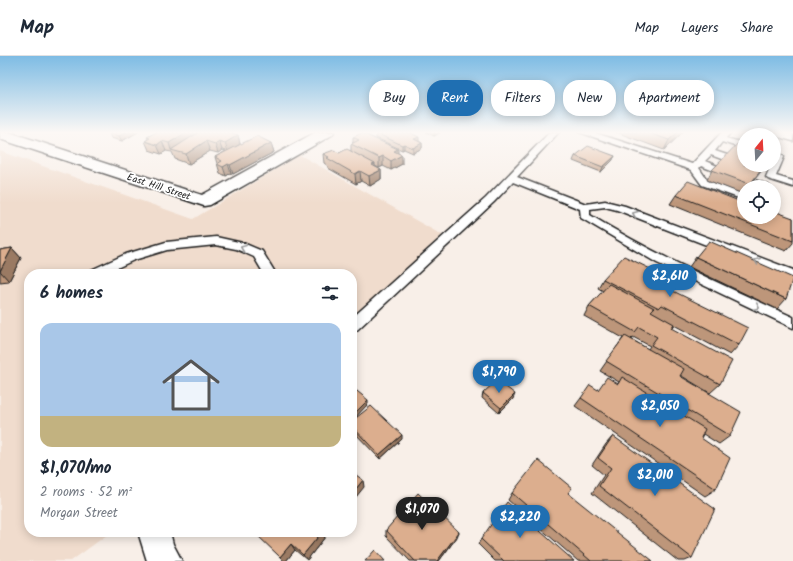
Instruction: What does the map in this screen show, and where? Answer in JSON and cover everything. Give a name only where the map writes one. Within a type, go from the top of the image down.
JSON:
[{"type":"street","name":"East Hill Street","points":[[67,156],[204,201],[285,156]]},
{"type":"street","points":[[155,537],[159,551],[164,561]]},
{"type":"lane","points":[[357,321],[490,200],[533,156]]},
{"type":"lane","points":[[664,156],[717,169]]},
{"type":"lane","points":[[697,165],[706,156]]},
{"type":"lane","points":[[720,156],[727,158]]},
{"type":"lane","points":[[697,165],[705,183],[737,195]]},
{"type":"lane","points":[[766,172],[793,184]]},
{"type":"lane","points":[[768,180],[772,172]]},
{"type":"lane","points":[[512,178],[585,207],[605,204],[621,208],[793,275]]},
{"type":"lane","points":[[585,207],[584,216],[608,231],[721,290],[793,323]]},
{"type":"lane","points":[[103,269],[130,257],[166,246],[216,241],[239,246],[258,254],[267,269]]},
{"type":"shaded area","points":[[0,156],[13,156],[193,219],[301,156],[442,235],[357,316],[357,269],[24,269],[24,537],[104,537],[71,561],[0,561]]},
{"type":"building","points":[[218,156],[248,156],[223,167],[217,164],[222,161],[215,157]]},
{"type":"building","points":[[326,156],[359,156],[375,164],[372,165],[381,170],[369,176],[360,171],[355,174],[327,158],[329,157]]},
{"type":"building","points":[[374,156],[401,156],[391,161],[383,156],[379,158]]},
{"type":"building","points":[[575,156],[614,156],[615,156],[603,167]]},
{"type":"building","points":[[726,156],[737,156],[737,172],[759,172],[753,180],[739,180],[712,170]]},
{"type":"building","points":[[688,181],[737,200],[737,219],[676,195]]},
{"type":"building","points":[[781,214],[793,218],[793,241],[750,224],[781,224]]},
{"type":"building","points":[[709,241],[793,278],[786,299],[696,257]]},
{"type":"building","points":[[12,248],[0,271],[0,250]]},
{"type":"building","points":[[624,256],[675,281],[669,289],[748,328],[739,345],[662,305],[659,308],[603,279]]},
{"type":"building","points":[[609,284],[654,308],[651,311],[674,324],[671,328],[732,361],[720,384],[651,345],[657,337],[639,327],[635,332],[589,306]]},
{"type":"building","points":[[625,336],[684,369],[680,376],[741,412],[730,436],[606,361]]},
{"type":"building","points":[[607,377],[618,384],[622,377],[705,429],[701,438],[730,458],[716,489],[581,398],[590,385],[598,390]]},
{"type":"building","points":[[497,380],[515,394],[501,408],[483,393]]},
{"type":"building","points":[[357,391],[368,400],[357,411]]},
{"type":"building","points":[[371,406],[402,435],[379,455],[357,431],[357,417]]},
{"type":"building","points":[[613,436],[715,509],[692,558],[599,486],[611,468],[598,458]]},
{"type":"building","points":[[538,460],[572,488],[568,493],[653,561],[591,561],[512,493]]},
{"type":"building","points":[[357,476],[363,480],[357,488]]},
{"type":"building","points":[[418,493],[459,532],[437,561],[415,561],[386,530]]},
{"type":"building","points":[[507,502],[574,561],[504,561],[481,539]]},
{"type":"building","points":[[259,537],[318,537],[303,555],[291,544],[280,557]]},
{"type":"building","points":[[375,550],[385,561],[365,561]]}]
